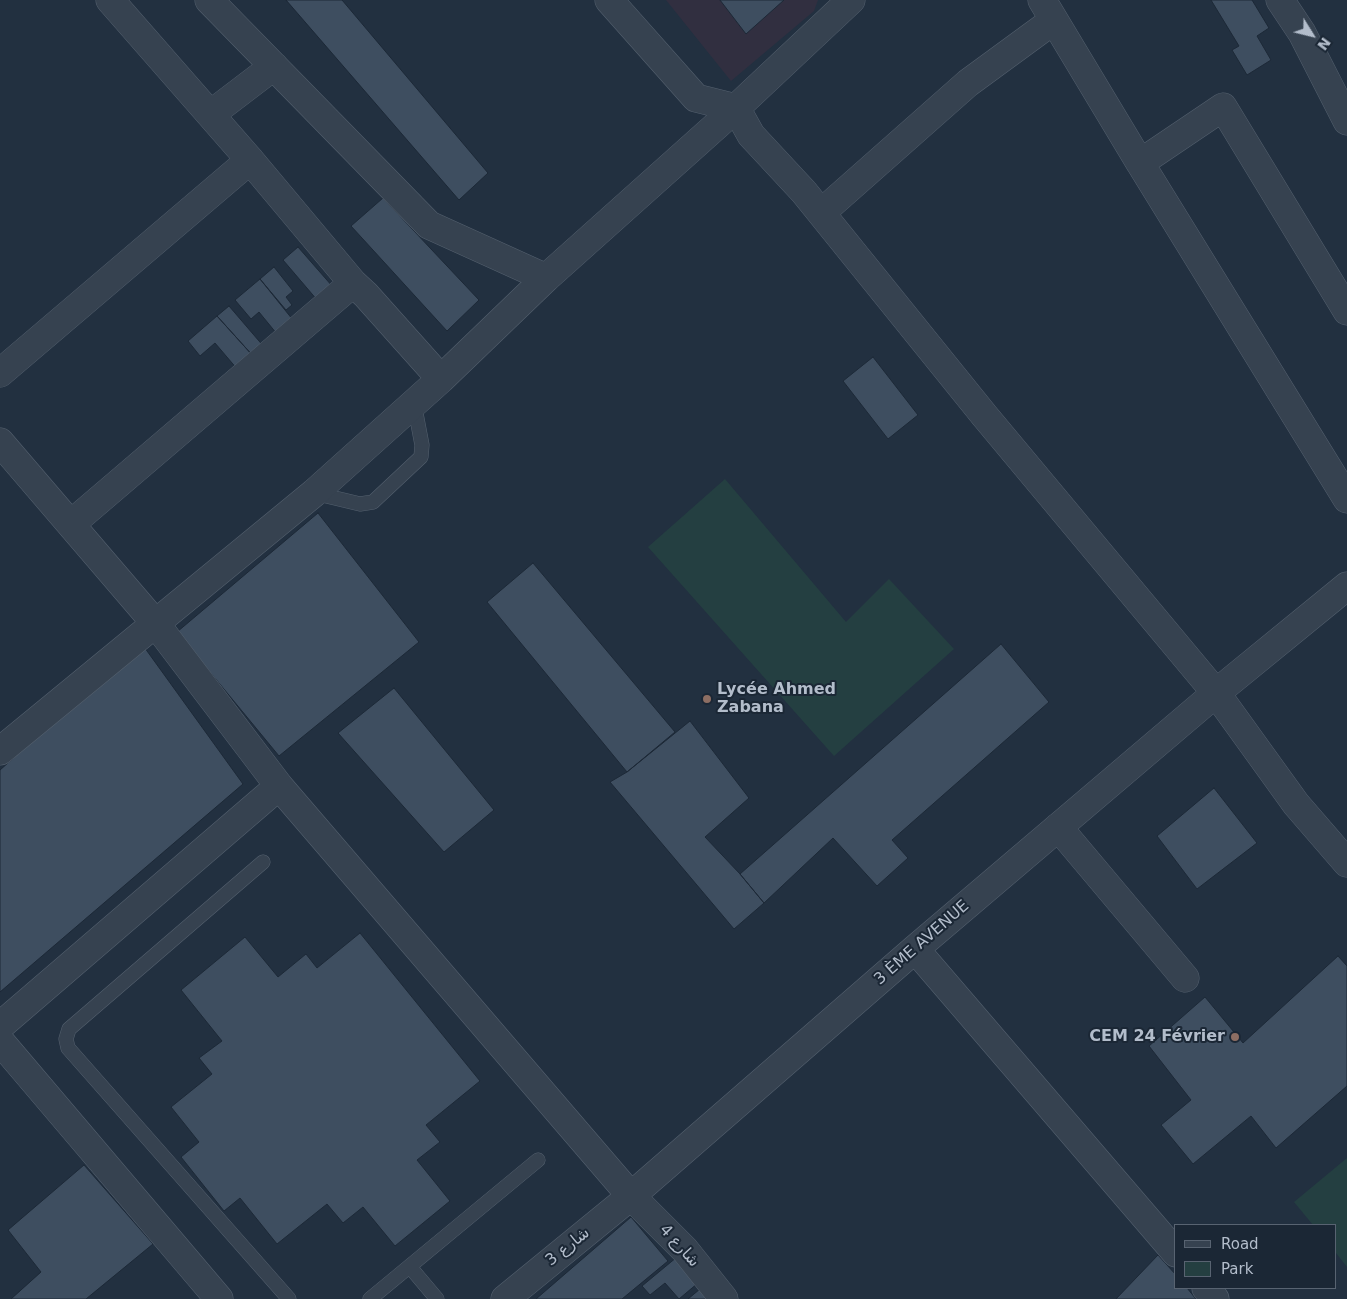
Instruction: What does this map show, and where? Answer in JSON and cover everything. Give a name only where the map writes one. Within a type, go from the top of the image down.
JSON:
[{"type":"street","points":[[110,0],[211,114],[353,283],[441,379]]},
{"type":"street","points":[[209,0],[429,225],[546,278]]},
{"type":"street","points":[[609,0],[696,98],[736,108],[751,135],[821,213],[984,415],[1216,693],[1296,804],[1347,863]]},
{"type":"street","points":[[0,751],[314,493],[441,379],[546,278],[736,108],[851,0]]},
{"type":"street","points":[[1280,0],[1302,34],[1347,121]]},
{"type":"street","points":[[821,213],[1048,10],[1347,499]]},
{"type":"street","points":[[211,114],[274,66]]},
{"type":"street","points":[[1140,163],[1223,107],[1347,311]]},
{"type":"street","points":[[0,373],[250,160]]},
{"type":"street","points":[[71,524],[353,283]]},
{"type":"street","name":"شارع 4","points":[[0,442],[156,624],[280,786],[631,1196],[685,1250],[724,1299]]},
{"type":"street","name":"3 ÈME AVENUE","points":[[631,1196],[1058,827],[1216,693],[1347,586]]},
{"type":"street","points":[[0,1026],[280,786]]},
{"type":"street","points":[[1058,827],[1185,978]]},
{"type":"street","points":[[915,949],[1174,1251]]},
{"type":"street","points":[[0,1041],[219,1299]]},
{"type":"street","name":"شارع 3","points":[[505,1299],[631,1196]]},
{"type":"street","points":[[1207,1289],[1215,1299]]},
{"type":"lane","points":[[314,493],[360,504],[373,502],[421,457],[422,445],[414,402]]},
{"type":"lane","points":[[263,862],[69,1030],[66,1039],[68,1048],[289,1299]]},
{"type":"lane","points":[[370,1299],[538,1160]]},
{"type":"lane","points":[[410,1267],[437,1299]]},
{"type":"shaded area","points":[[666,0],[818,0],[814,11],[731,81]]},
{"type":"green space","points":[[725,479],[846,622],[889,579],[954,649],[834,756],[648,547]]},
{"type":"green space","points":[[1347,1158],[1347,1267],[1337,1254],[1337,1224],[1312,1224],[1294,1202]]},
{"type":"building","points":[[286,0],[342,0],[488,173],[459,200]]},
{"type":"building","points":[[720,0],[784,0],[746,34]]},
{"type":"building","points":[[1211,0],[1252,0],[1269,28],[1257,36],[1271,60],[1247,75],[1232,50],[1239,46]]},
{"type":"building","points":[[383,198],[479,300],[447,331],[351,226]]},
{"type":"building","points":[[298,247],[333,287],[318,301],[283,260]]},
{"type":"building","points":[[274,267],[293,291],[286,297],[292,305],[286,310],[260,279]]},
{"type":"building","points":[[260,279],[293,320],[277,334],[259,312],[251,319],[235,300]]},
{"type":"building","points":[[229,306],[265,348],[254,357],[217,316]]},
{"type":"building","points":[[217,316],[254,357],[238,370],[215,343],[200,356],[188,341]]},
{"type":"building","points":[[873,357],[918,415],[888,439],[843,381]]},
{"type":"building","points":[[318,513],[419,642],[279,756],[177,632]]},
{"type":"building","points":[[533,563],[675,732],[627,772],[487,602]]},
{"type":"building","points":[[142,644],[243,784],[0,992],[0,770]]},
{"type":"building","points":[[1001,644],[1049,702],[892,840],[908,858],[877,886],[833,838],[764,903],[740,874]]},
{"type":"building","points":[[394,688],[494,810],[444,852],[338,733]]},
{"type":"building","points":[[690,721],[749,798],[705,837],[764,903],[734,929],[610,782],[627,772]]},
{"type":"building","points":[[1214,788],[1257,843],[1197,889],[1157,836]]},
{"type":"building","points":[[360,933],[480,1081],[426,1125],[440,1142],[417,1160],[450,1201],[395,1246],[363,1207],[343,1223],[327,1204],[277,1244],[240,1198],[224,1211],[181,1157],[199,1142],[171,1107],[212,1074],[199,1058],[222,1041],[181,990],[245,937],[278,977],[306,954],[317,968]]},
{"type":"building","points":[[1338,956],[1347,966],[1347,1086],[1276,1148],[1251,1116],[1193,1164],[1161,1125],[1191,1100],[1149,1046],[1205,997],[1243,1043]]},
{"type":"building","points":[[84,1165],[153,1244],[86,1299],[11,1299],[41,1272],[8,1230]]},
{"type":"building","points":[[631,1217],[668,1261],[622,1299],[536,1299]]},
{"type":"building","points":[[1158,1255],[1174,1273],[1174,1289],[1188,1289],[1196,1299],[1116,1299]]},
{"type":"building","points":[[677,1257],[698,1283],[679,1299],[665,1283],[650,1295],[642,1286]]},
{"type":"building","points":[[700,1289],[709,1299],[688,1299]]},
{"type":"place","name":"Lycée Ahmed Zabana","points":[[707,699]]},
{"type":"place","name":"CEM 24 Février","points":[[1235,1037]]}]
